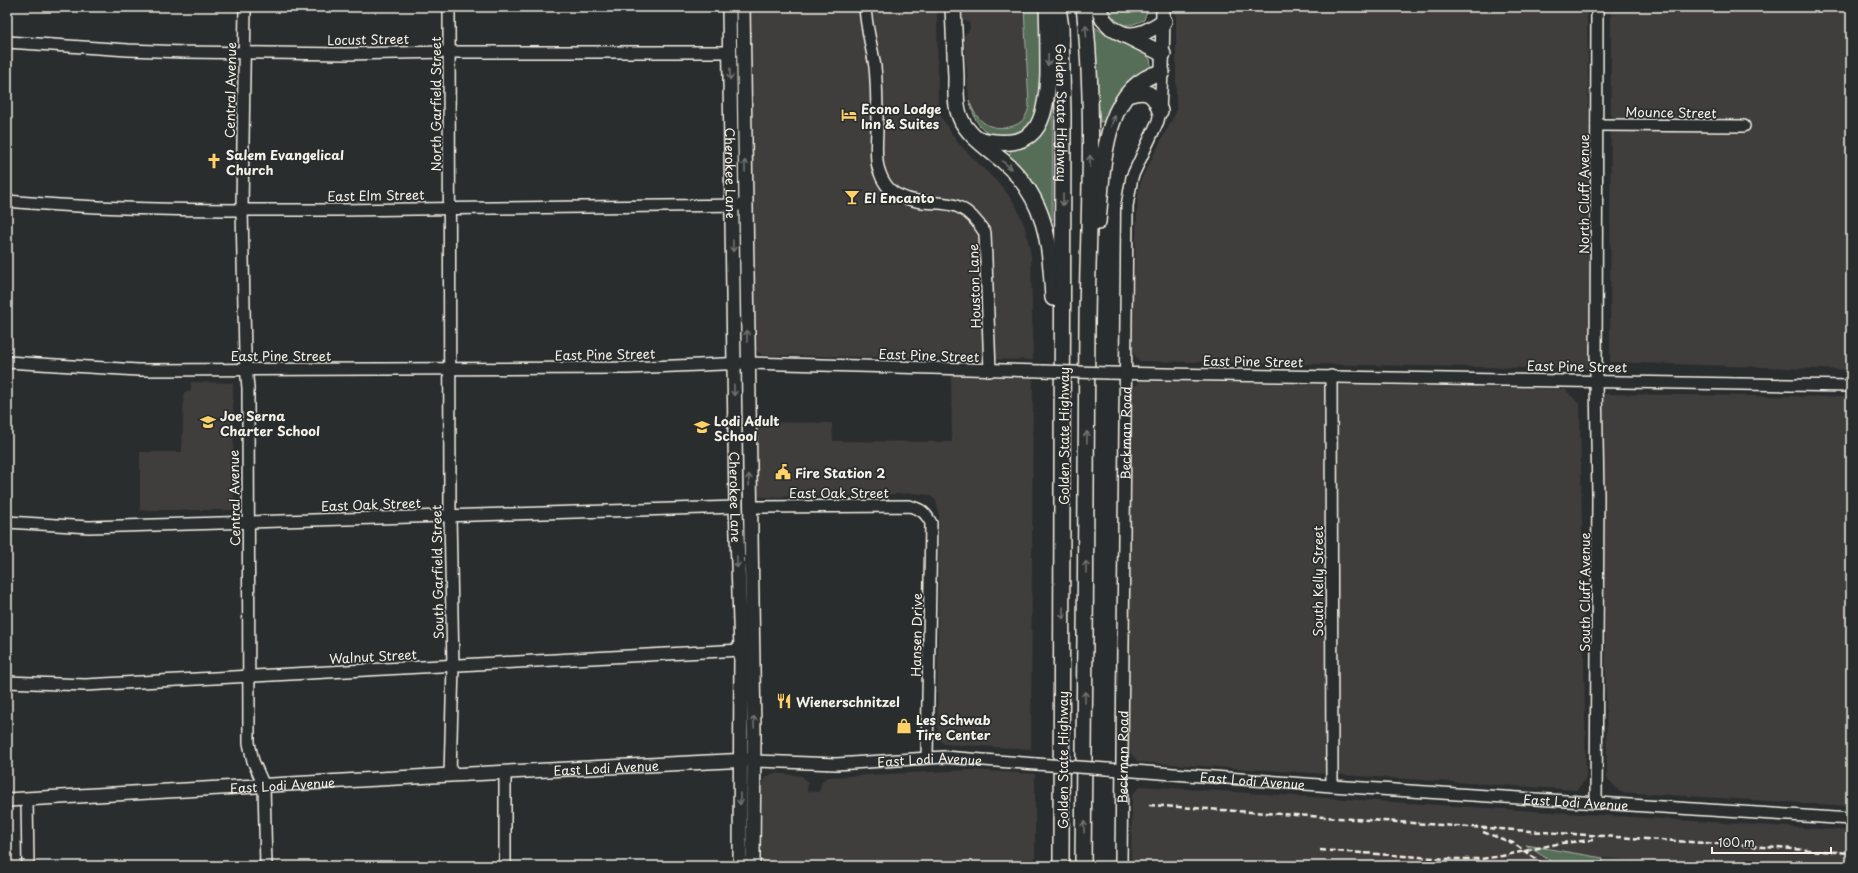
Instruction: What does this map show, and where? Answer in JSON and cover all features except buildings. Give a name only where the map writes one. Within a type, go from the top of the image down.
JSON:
[{"type":"highway","points":[[953,7],[956,93],[959,116],[965,126],[1016,174],[1031,194],[1042,217],[1050,256],[1053,312],[1063,364]]},
{"type":"highway","points":[[978,139],[992,142],[1014,143],[1033,132],[1040,124],[1046,106],[1047,90],[1047,7]]},
{"type":"highway","name":"Golden State Highway","points":[[1058,7],[1061,28],[1063,114],[1061,866]]},
{"type":"highway","name":"Golden State Highway","points":[[1084,7],[1089,67],[1091,158],[1088,298],[1084,866]]},
{"type":"highway","points":[[1098,7],[1103,19],[1111,28],[1118,33],[1163,54]]},
{"type":"highway","points":[[1118,33],[1128,35],[1149,31],[1164,14]]},
{"type":"highway","points":[[1088,298],[1095,266],[1106,146],[1111,124],[1118,108],[1137,83],[1151,74],[1162,72]]},
{"type":"highway","points":[[1128,95],[1139,92],[1148,93],[1153,97],[1160,111]]},
{"type":"main road","name":"Cherokee Lane","points":[[729,7],[736,507],[741,650],[740,866]]},
{"type":"main road","name":"Cherokee Lane","points":[[742,7],[754,761],[753,866]]},
{"type":"main road","name":"Beckman Road","points":[[1162,72],[1164,14]]},
{"type":"main road","name":"East Lodi Avenue","points":[[7,800],[505,772],[741,760],[754,761]]},
{"type":"street","name":"Central Avenue","points":[[245,7],[242,209],[245,355],[248,370],[249,743],[253,761],[264,786],[266,866]]},
{"type":"street","name":"North Garfield Street","points":[[449,7],[450,368]]},
{"type":"street","name":"Houston Lane","points":[[865,7],[866,22],[875,66],[876,148],[881,178],[888,188],[897,195],[913,200],[948,203],[960,207],[977,220],[985,233],[990,371]]},
{"type":"street","name":"North Cluff Avenue","points":[[1596,381],[1597,7]]},
{"type":"street","name":"Locust Street","points":[[7,42],[128,50],[346,54],[448,52],[730,52]]},
{"type":"street","name":"Beckman Road","points":[[1121,866],[1124,373],[1128,191],[1132,177],[1154,131],[1160,111],[1162,72]]},
{"type":"street","name":"Mounce Street","points":[[1597,125],[1744,126]]},
{"type":"street","name":"East Elm Street","points":[[7,201],[109,209],[746,205]]},
{"type":"street","name":"East Pine Street","points":[[7,362],[130,370],[638,368],[734,365],[747,363],[956,368],[990,371],[1851,386]]},
{"type":"street","name":"South Garfield Street","points":[[450,368],[450,516],[453,666],[450,775]]},
{"type":"street","name":"South Kelly Street","points":[[1331,376],[1332,786]]},
{"type":"street","name":"South Cluff Avenue","points":[[1596,381],[1598,496],[1596,803]]},
{"type":"street","name":"East Oak Street","points":[[750,507],[909,506],[919,508],[926,514]]},
{"type":"street","name":"East Oak Street","points":[[7,522],[89,527],[736,507]]},
{"type":"street","name":"Hansen Drive","points":[[926,514],[931,523],[927,757]]},
{"type":"street","name":"Walnut Street","points":[[7,682],[85,685],[741,650]]},
{"type":"street","name":"East Lodi Avenue","points":[[754,761],[836,764],[927,757],[961,758],[1332,786],[1851,819]]},
{"type":"street","points":[[505,772],[505,866]]},
{"type":"street","points":[[27,799],[28,866]]},
{"type":"shaded area","points":[[748,7],[937,7],[938,101],[941,117],[958,143],[1003,188],[1015,204],[1025,227],[1031,255],[1033,360],[762,355],[755,349]]},
{"type":"shaded area","points":[[962,7],[1024,7],[1029,106],[1026,116],[1019,123],[1009,127],[996,127],[985,124],[975,114],[969,100],[964,36],[970,29],[969,22],[963,20]]},
{"type":"shaded area","points":[[1176,7],[1587,7],[1592,369],[1140,361],[1131,351],[1138,192],[1142,177],[1176,112]]},
{"type":"shaded area","points":[[1611,7],[1851,7],[1851,370],[1610,362]]},
{"type":"shaded area","points":[[951,375],[1033,378],[1031,749],[945,744],[941,742],[937,735],[939,515],[936,501],[930,495],[914,493],[761,497],[757,494],[756,422],[832,423],[833,441],[952,442]]},
{"type":"shaded area","points":[[1140,381],[1565,389],[1580,405],[1586,778],[1577,790],[1138,762],[1129,751],[1131,390]]},
{"type":"shaded area","name":"Joe Serna Charter School","points":[[191,382],[233,383],[234,510],[140,510],[140,452],[182,452],[184,392],[191,391]]},
{"type":"shaded area","points":[[1602,394],[1851,397],[1851,806],[1620,792],[1607,778]]},
{"type":"shaded area","points":[[969,770],[1035,774],[1035,866],[762,866],[762,785],[766,777],[774,773],[802,776],[808,783],[807,791],[819,792],[822,781],[828,777]]},
{"type":"shaded area","points":[[1140,786],[1851,831],[1851,866],[1717,866],[1603,858],[1527,846],[1558,866],[1131,866],[1132,795]]},
{"type":"green space","points":[[1024,7],[1040,7],[1039,109],[1034,120],[1021,132],[1003,136],[997,135],[985,131],[977,122],[969,100],[973,110],[979,118],[989,126],[1001,128],[1013,126],[1023,120],[1028,112],[1029,106]]},
{"type":"green space","points":[[1105,7],[1127,7],[1132,13],[1148,7],[1144,20],[1131,25],[1126,25],[1112,19]]},
{"type":"green space","points":[[1092,25],[1106,35],[1144,53],[1150,59],[1151,64],[1150,68],[1131,79],[1115,98],[1106,121],[1100,122]]},
{"type":"green space","points":[[1053,92],[1052,220],[1047,220],[1008,158],[1012,148]]},
{"type":"green space","points":[[1526,845],[1603,858],[1603,866],[1558,866]]},
{"type":"railway","points":[[1149,805],[1851,853]]},
{"type":"railway","points":[[1483,832],[1513,843],[1546,866]]},
{"type":"railway","points":[[1320,850],[1447,859],[1481,859],[1561,843],[1593,840]]},
{"type":"place","name":"Econo Lodge Inn & Suites","points":[[849,115]]},
{"type":"place","name":"Salem Evangelical Church","points":[[214,161]]},
{"type":"place","name":"El Encanto","points":[[852,197]]},
{"type":"place","name":"Joe Serna Charter School","points":[[208,422]]},
{"type":"place","name":"Lodi Adult School","points":[[702,427]]},
{"type":"place","name":"Fire Station 2","points":[[783,472]]},
{"type":"place","name":"Wienerschnitzel","points":[[784,701]]},
{"type":"place","name":"Les Schwab Tire Center","points":[[904,726]]}]
